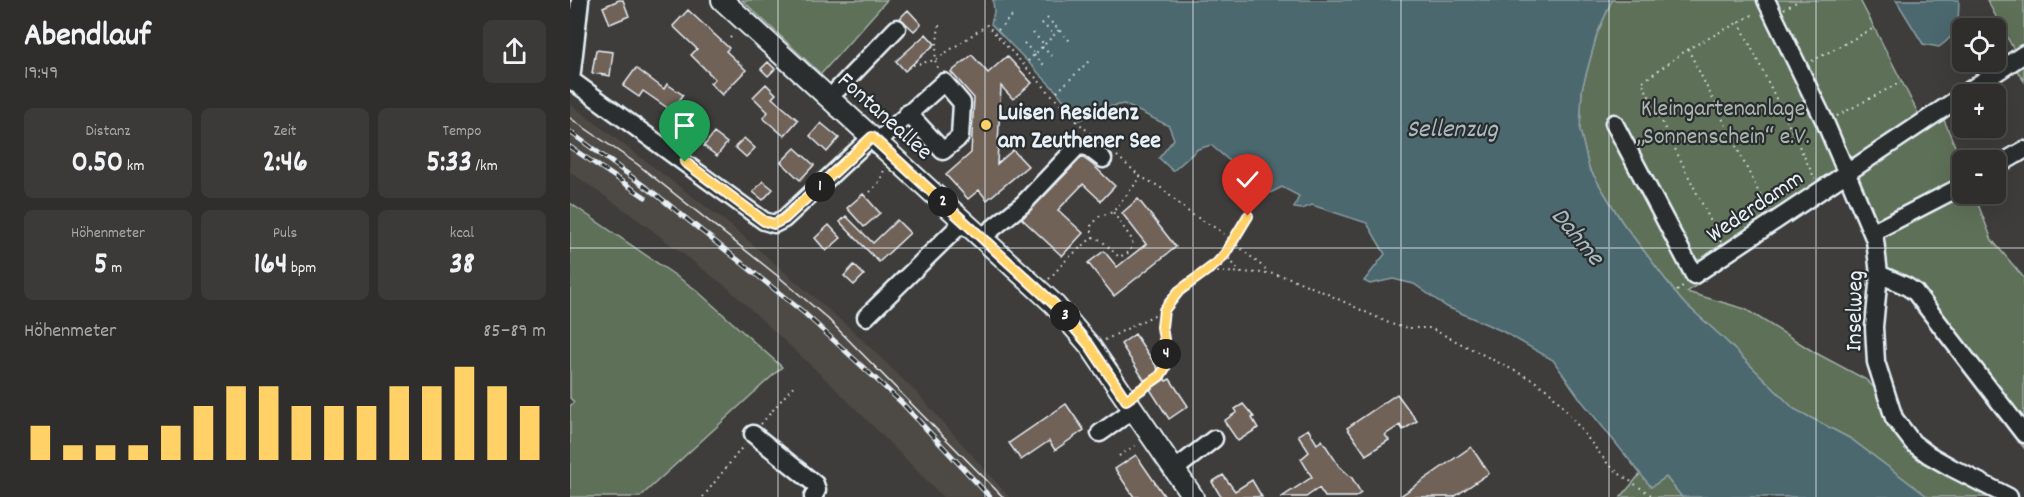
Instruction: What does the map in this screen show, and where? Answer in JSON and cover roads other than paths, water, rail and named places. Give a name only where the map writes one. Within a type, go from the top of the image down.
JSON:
[{"type":"main road","name":"Fontaneallee","points":[[723,0],[982,237],[1095,345],[1130,405],[1193,497]]},
{"type":"street","points":[[580,0],[571,80],[764,221],[774,224],[784,219],[944,81],[962,103],[960,137],[943,151],[908,113]]},
{"type":"street","name":"Inselweg","points":[[1770,7],[1825,122],[1857,200],[1873,232],[1879,274],[1874,327],[1876,362],[1894,418],[1913,443],[1929,455],[2010,497]]},
{"type":"street","points":[[838,89],[897,28]]},
{"type":"street","name":"Wederdamm","points":[[1979,84],[2024,54]]},
{"type":"street","name":"Wederdamm","points":[[1614,123],[1694,276],[1952,102]]},
{"type":"street","points":[[982,237],[1023,204],[1077,147],[1086,146],[1109,157]]},
{"type":"street","points":[[2006,161],[2024,150]]},
{"type":"street","points":[[1873,232],[1952,191]]},
{"type":"street","points":[[866,317],[964,221]]},
{"type":"street","points":[[1879,274],[1915,292],[2024,434]]},
{"type":"street","points":[[1100,433],[1130,405]]},
{"type":"street","points":[[753,434],[815,484],[817,490],[813,497]]},
{"type":"street","points":[[1174,470],[1214,439]]},
{"type":"water","name":"Sellenzug","points":[[993,0],[1612,0],[1597,34],[1582,89],[1580,130],[1589,168],[1622,222],[1681,300],[1722,337],[1794,409],[1851,439],[1928,497],[1682,497],[1666,477],[1651,487],[1581,400],[1553,360],[1502,331],[1447,307],[1414,284],[1393,279],[1370,284],[1364,281],[1385,254],[1367,223],[1312,205],[1302,209],[1294,208],[1299,196],[1282,187],[1268,194],[1211,145],[1198,149],[1173,171],[1159,158],[1174,139],[1169,126],[1124,104],[1102,108],[1080,120],[1057,92],[991,24],[994,12]]},
{"type":"water","points":[[1896,0],[1959,0],[1958,18],[1952,18],[1951,37],[1939,47],[1923,44]]},
{"type":"tram line","points":[[570,118],[637,164],[828,319],[1003,497]]},
{"type":"railway","points":[[570,132],[658,196],[803,312],[902,403],[990,497]]},
{"type":"railway","points":[[570,147],[645,197]]},
{"type":"place","name":"Luisen Residenz am Zeuthener See","points":[[986,125]]},
{"type":"park label","name":"Kleingartenanlage „Sonnenschein“ e.V.","points":[[1723,121]]},
{"type":"water label","name":"Dahme","points":[[1579,235]]}]
